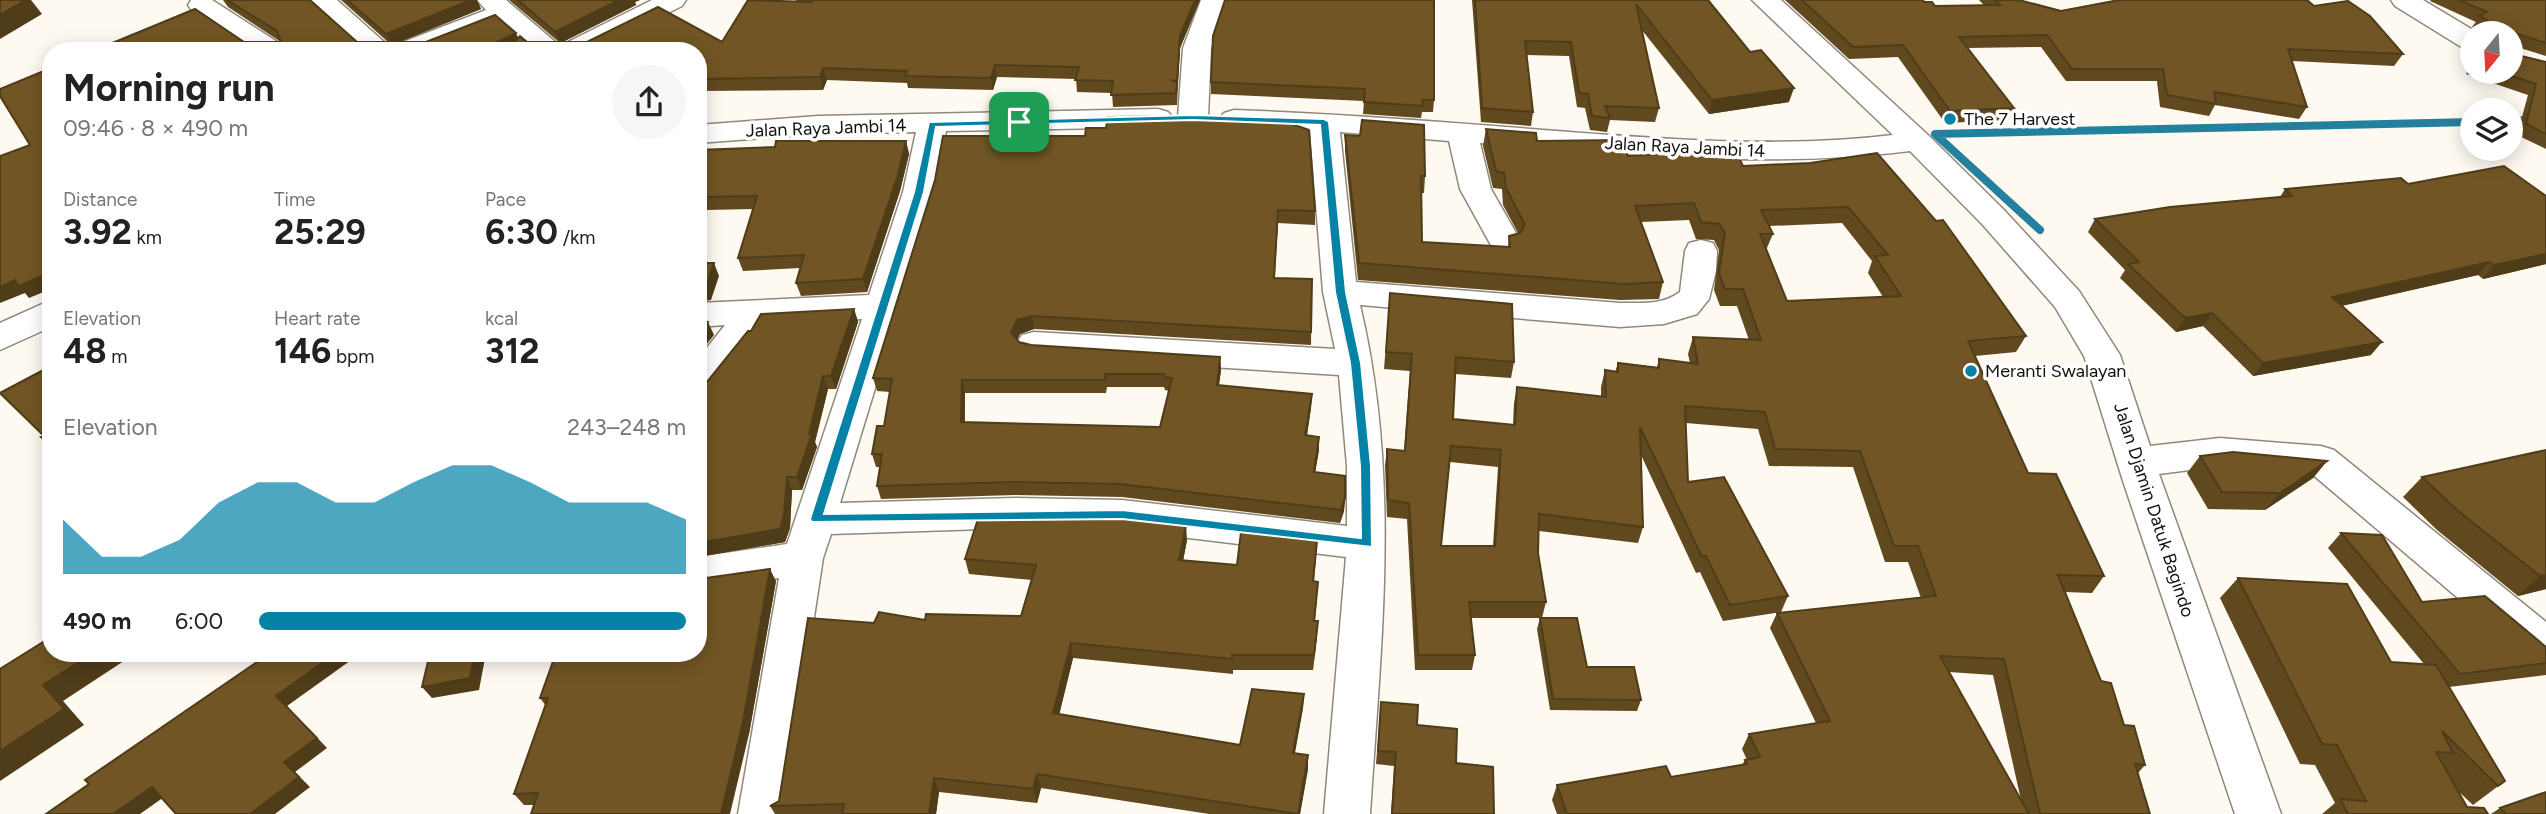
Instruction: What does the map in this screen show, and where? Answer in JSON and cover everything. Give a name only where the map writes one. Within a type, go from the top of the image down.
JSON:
[{"type":"street","points":[[321,0],[370,42]]},
{"type":"street","points":[[588,42],[673,0]]},
{"type":"street","points":[[1193,117],[1197,48],[1214,0]]},
{"type":"street","name":"Jalan Djamin Datuk Bagindo","points":[[1765,0],[1917,141],[1993,217],[2067,299],[2102,355],[2258,814]]},
{"type":"street","points":[[2404,0],[2460,34]]},
{"type":"street","points":[[201,5],[258,42]]},
{"type":"street","points":[[423,42],[497,6],[539,42]]},
{"type":"street","name":"Jalan Raya Jambi 14","points":[[707,133],[818,125],[1193,117],[1324,122],[1653,147],[1773,151],[1844,150],[1917,141]]},
{"type":"street","points":[[1324,122],[1340,292],[1356,363],[1366,466],[1367,544],[1346,814]]},
{"type":"street","points":[[761,814],[803,558],[919,192],[932,124]]},
{"type":"street","points":[[1463,132],[1471,183],[1479,202],[1504,240]]},
{"type":"street","points":[[1340,292],[1609,314],[1660,313],[1688,304],[1696,293],[1701,251]]},
{"type":"street","points":[[707,315],[884,306]]},
{"type":"street","points":[[707,373],[755,312]]},
{"type":"street","points":[[0,338],[42,317]]},
{"type":"street","points":[[1034,344],[1356,363]]},
{"type":"street","points":[[2138,462],[2220,452],[2321,460],[2546,648]]},
{"type":"street","points":[[817,519],[1015,513],[1122,514],[1367,544]]},
{"type":"street","points":[[707,573],[803,558]]},
{"type":"building","points":[[0,0],[26,0],[0,15]]},
{"type":"building","points":[[227,0],[310,0],[357,42],[281,42],[277,31]]},
{"type":"building","points":[[347,0],[471,0],[386,34]]},
{"type":"building","points":[[518,0],[619,0],[555,32]]},
{"type":"building","points":[[748,0],[1195,0],[1180,36],[1177,81],[1171,80],[1177,82],[1176,93],[1111,95],[1113,81],[1075,80],[1079,67],[995,65],[991,78],[905,76],[907,71],[823,68],[820,77],[707,79],[707,42],[587,42],[658,7],[722,42]]},
{"type":"building","points":[[1225,0],[1434,0],[1434,100],[1422,100],[1423,106],[1364,102],[1365,89],[1211,82],[1213,36]]},
{"type":"building","points":[[1475,0],[1708,0],[1750,52],[1761,50],[1794,88],[1712,100],[1636,4],[1659,108],[1605,106],[1610,118],[1592,116],[1588,94],[1579,93],[1571,42],[1525,41],[1533,112],[1482,108]]},
{"type":"building","points":[[1802,0],[1923,0],[1932,2],[1935,6],[2000,5],[1995,0],[2019,0],[2061,11],[2119,0],[2307,0],[2314,6],[2348,1],[2370,16],[2403,54],[2288,49],[2307,107],[2214,92],[2216,104],[2167,95],[2163,69],[2072,69],[2047,35],[1959,37],[2014,108],[1950,111],[1903,45],[1853,47]]},
{"type":"building","points":[[2459,0],[2546,0],[2546,43],[2524,36],[2524,21],[2487,21],[2480,16],[2487,12]]},
{"type":"building","points":[[195,9],[244,42],[115,42]]},
{"type":"building","points":[[495,15],[516,33],[497,42],[426,42]]},
{"type":"building","points":[[520,36],[527,42],[514,42]]},
{"type":"building","points":[[2524,57],[2546,62],[2546,134],[2526,124],[2536,84],[2524,80]]},
{"type":"building","points":[[42,72],[42,276],[19,286],[15,280],[0,287],[0,156],[30,145],[0,96],[0,89]]},
{"type":"building","points":[[1108,117],[1278,119],[1309,130],[1315,211],[1278,210],[1274,278],[1312,279],[1311,332],[1032,316],[1017,320],[1011,332],[1019,342],[1031,345],[1220,357],[1217,385],[1312,394],[1305,435],[1319,437],[1314,472],[1345,476],[1345,498],[1341,510],[1120,484],[1012,482],[877,486],[882,454],[872,454],[877,426],[884,426],[892,379],[873,378],[935,180],[943,136],[1085,136],[1086,128],[1106,128]],"holes":[[[1105,374],[1164,374],[1164,377],[1172,378],[1160,427],[961,422],[962,380],[1105,380]]]},
{"type":"building","points":[[1362,120],[1424,125],[1425,176],[1421,176],[1422,242],[1510,247],[1509,236],[1520,233],[1525,225],[1506,188],[1504,173],[1496,171],[1486,129],[1536,133],[1537,141],[1621,140],[1628,156],[1735,150],[1743,166],[1810,163],[1877,153],[1936,221],[1943,220],[2026,336],[1968,341],[2028,473],[2056,474],[2104,576],[2058,575],[2101,681],[2111,683],[2124,725],[2134,726],[2145,765],[2135,764],[2150,814],[2040,814],[2004,659],[1940,656],[2029,814],[1567,814],[1557,785],[1666,766],[1671,777],[1747,764],[1745,760],[1760,757],[1749,734],[1830,721],[1777,613],[1936,596],[1918,546],[1894,546],[1860,451],[1775,449],[1765,412],[1685,406],[1688,482],[1724,477],[1788,596],[1730,605],[1706,556],[1702,557],[1640,427],[1643,527],[1539,514],[1538,553],[1546,602],[1469,602],[1475,655],[1418,655],[1409,503],[1388,500],[1387,449],[1405,451],[1412,354],[1386,352],[1390,293],[1512,304],[1514,362],[1456,357],[1453,419],[1515,425],[1517,387],[1606,397],[1605,370],[1618,372],[1618,363],[1659,368],[1659,359],[1698,364],[1693,337],[1761,340],[1743,289],[1725,289],[1719,273],[1725,233],[1719,224],[1701,222],[1694,203],[1635,206],[1663,282],[1624,284],[1359,263],[1345,135],[1360,136]],"holes":[[[1848,207],[1888,255],[1875,256],[1901,296],[1787,301],[1760,234],[1773,234],[1761,210]],[[1451,446],[1501,450],[1495,546],[1441,546]]]},
{"type":"building","points":[[776,141],[906,141],[897,178],[863,279],[796,283],[804,255],[738,258],[757,196],[707,197],[707,150],[775,147]]},
{"type":"building","points":[[2504,166],[2546,196],[2546,254],[2494,265],[2489,262],[2332,297],[2382,342],[2263,363],[2212,313],[2185,318],[2128,264],[2139,262],[2095,219],[2170,207],[2292,196],[2285,189],[2401,178],[2408,184]]},
{"type":"building","points":[[707,263],[714,263],[707,284]]},
{"type":"building","points":[[854,309],[831,376],[823,376],[809,434],[812,434],[797,477],[787,477],[780,529],[707,541],[707,382],[748,331],[751,331],[761,314]]},
{"type":"building","points":[[42,371],[42,434],[0,393]]},
{"type":"building","points":[[2546,450],[2546,575],[2540,576],[2457,510],[2422,477]]},
{"type":"building","points":[[2233,452],[2327,461],[2280,493],[2222,492],[2200,456]]},
{"type":"building","points":[[979,516],[1120,517],[1186,525],[1179,560],[1237,565],[1241,532],[1317,541],[1313,581],[1318,582],[1314,621],[1318,621],[1314,655],[1232,655],[1232,659],[1071,643],[1053,713],[1240,745],[1252,689],[1304,694],[1293,753],[1308,755],[1298,814],[1037,774],[1033,789],[934,778],[929,814],[842,814],[844,804],[770,806],[779,801],[808,618],[874,623],[879,612],[925,620],[926,614],[1021,616],[1036,565],[965,559]]},
{"type":"building","points":[[2341,533],[2382,535],[2422,602],[2485,596],[2546,647],[2546,663],[2460,674]]},
{"type":"building","points":[[770,569],[743,722],[721,814],[531,814],[538,793],[514,794],[548,698],[540,698],[553,662],[707,662],[707,578]]},
{"type":"building","points":[[2238,578],[2347,584],[2391,662],[2436,665],[2505,781],[2498,786],[2442,731],[2453,753],[2436,752],[2467,807],[2484,808],[2488,814],[2348,814],[2340,799],[2366,801],[2337,745],[2322,744]]},
{"type":"building","points":[[1540,618],[1577,618],[1587,667],[1634,667],[1641,700],[1553,699]]},
{"type":"building","points":[[42,643],[42,662],[79,662],[43,685],[64,709],[0,751],[0,669]]},
{"type":"building","points":[[257,662],[323,662],[276,696],[317,738],[284,762],[299,777],[250,814],[176,814],[152,787],[113,814],[46,814],[89,784],[85,780]]},
{"type":"building","points":[[428,662],[473,662],[470,678],[422,687]]},
{"type":"building","points":[[1381,702],[1418,705],[1417,725],[1457,729],[1456,763],[1493,767],[1494,814],[1392,814],[1396,752],[1378,751]]},
{"type":"building","points":[[2546,792],[2546,814],[2506,814],[2500,808]]},
{"type":"waterway","points":[[2523,120],[2532,120]]},
{"type":"waterway","points":[[2040,230],[1935,134],[2460,122]]},
{"type":"place","name":"The 7 Harvest","points":[[1950,119]]},
{"type":"place","name":"Meranti Swalayan","points":[[1971,371]]},
{"type":"route","points":[[1193,117],[1324,122],[1340,292],[1356,363],[1366,466],[1367,544],[1231,525],[1122,514],[1015,513],[817,519],[919,192],[932,124],[1019,122],[1193,117]]}]
